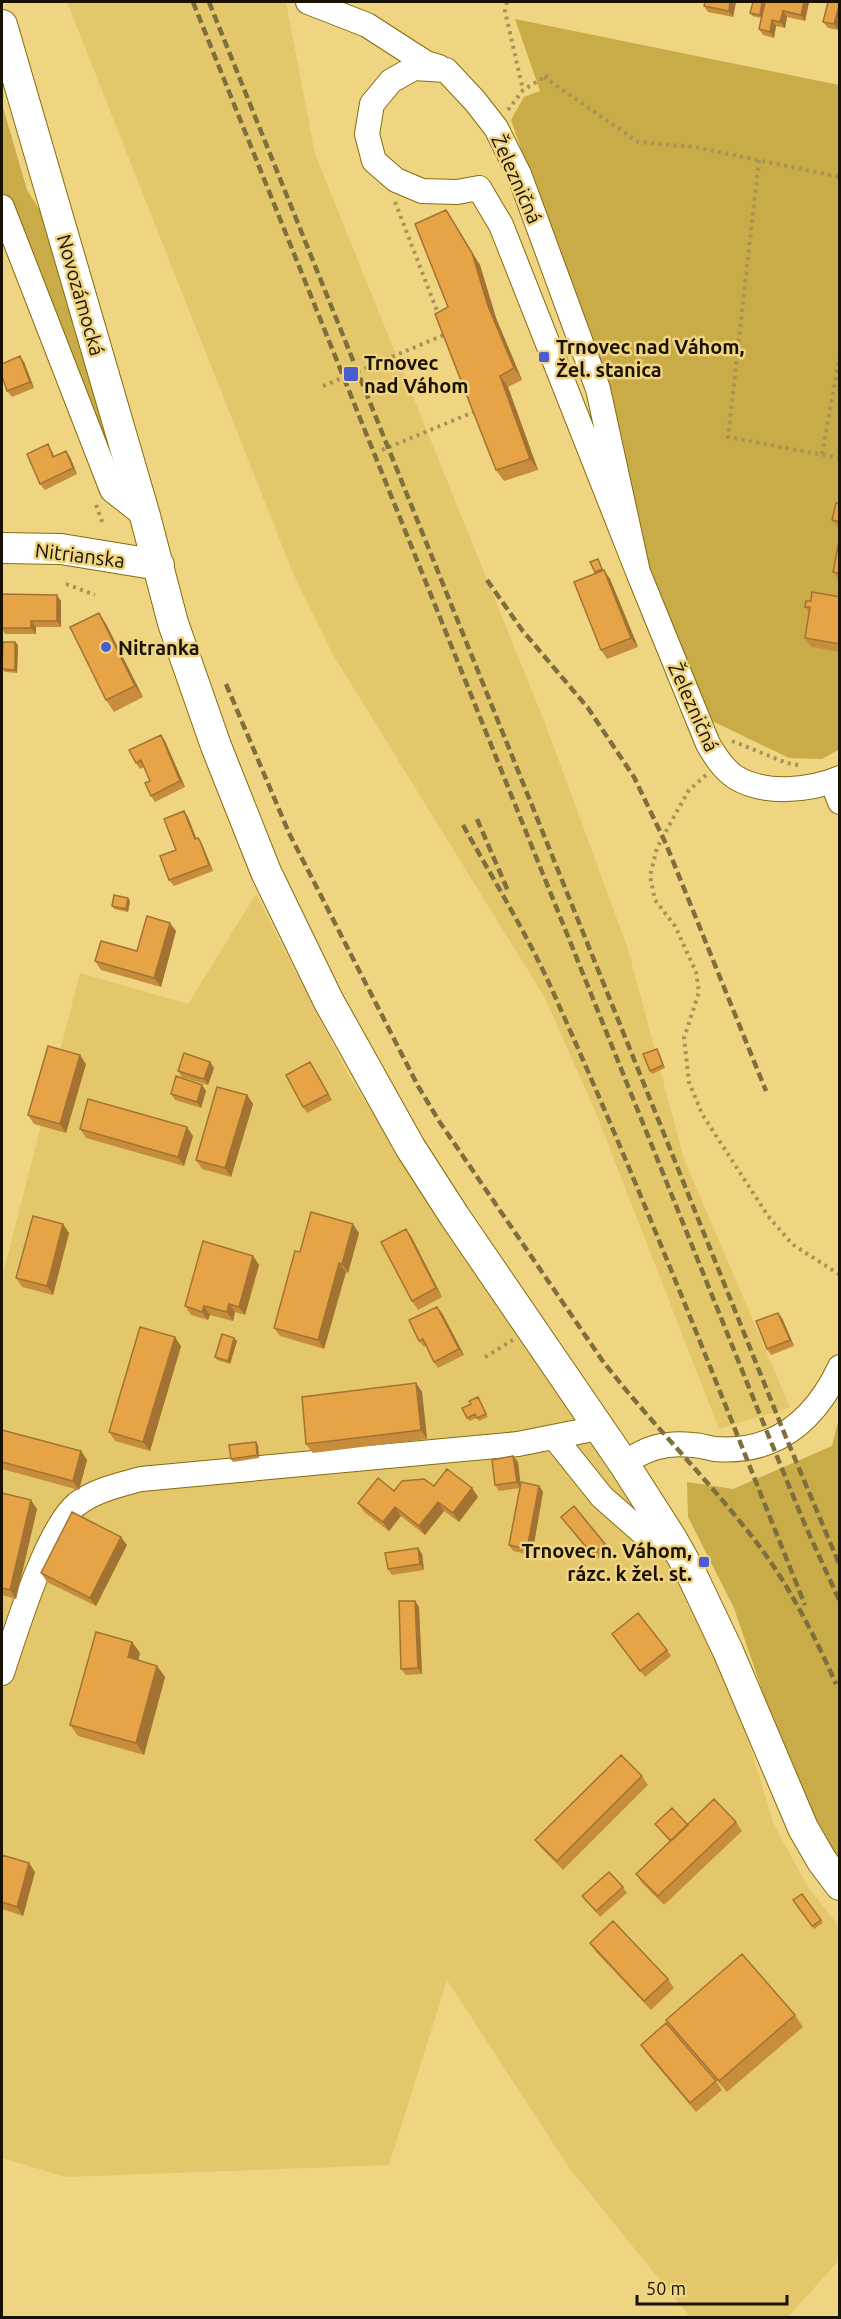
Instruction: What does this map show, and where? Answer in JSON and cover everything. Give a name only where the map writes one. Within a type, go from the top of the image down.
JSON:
[{"type":"main road","name":"Novozámocká","points":[[2,25],[145,516],[173,623],[239,806],[266,872],[328,1000],[410,1147],[672,1539],[728,1651],[803,1828],[822,1862],[840,1885]]},
{"type":"main road","name":"Nitrianska","points":[[2,548],[61,549],[159,565]]},
{"type":"street","points":[[308,2],[367,25],[426,63],[446,70]]},
{"type":"street","name":"Železničná","points":[[638,572],[598,389],[519,174],[495,128],[475,101],[446,70],[414,68],[391,81],[372,104],[367,134],[374,161],[400,182],[422,191],[457,192],[479,188],[501,225],[638,572],[702,729],[719,762],[734,776],[769,788],[837,787]]},
{"type":"street","points":[[2,207],[112,490],[145,516]]},
{"type":"street","points":[[624,1464],[641,1451],[658,1446],[692,1445],[716,1449],[771,1441],[791,1431],[806,1419],[819,1405],[840,1367]]},
{"type":"street","points":[[2,1672],[31,1590],[58,1529],[75,1505],[98,1491],[141,1479],[518,1444],[598,1428]]},
{"type":"street","points":[[554,1437],[602,1497],[643,1533],[672,1539]]},
{"type":"path","points":[[507,2],[505,11],[523,90]]},
{"type":"path","points":[[495,128],[523,90],[546,76],[638,141],[694,147],[840,177]]},
{"type":"path","points":[[759,160],[728,437],[840,458]]},
{"type":"path","points":[[323,386],[446,335],[393,198],[400,182]]},
{"type":"path","points":[[822,454],[840,355]]},
{"type":"path","points":[[382,450],[476,411],[472,400]]},
{"type":"path","points":[[66,584],[96,595]]},
{"type":"path","points":[[702,729],[787,763],[801,766]]},
{"type":"path","points":[[719,762],[689,790],[657,848],[651,876],[655,900],[675,927],[696,972],[699,992],[684,1038],[689,1082],[702,1114],[768,1216],[792,1244],[840,1275]]},
{"type":"path","points":[[485,1357],[515,1338]]},
{"type":"shaded area","points":[[67,2],[286,2],[315,154],[545,723],[628,949],[684,1159],[790,1407],[719,1429],[596,1113],[545,998],[332,653],[293,573]]},
{"type":"shaded area","points":[[515,19],[839,85],[840,749],[822,759],[789,758],[704,717],[642,548],[604,387],[511,120],[524,97],[540,91]]},
{"type":"shaded area","points":[[2,104],[27,190],[49,225],[108,435],[99,438],[2,200]]},
{"type":"shaded area","points":[[256,894],[350,1078],[687,1589],[740,1713],[774,1825],[808,1887],[839,1926],[839,2260],[788,2317],[690,2317],[570,2169],[447,1980],[389,2165],[66,2177],[2,2158],[2,1278],[80,973],[188,1004]]},
{"type":"shaded area","points":[[839,1418],[839,1860],[820,1835],[795,1787],[734,1608],[688,1517],[687,1482],[733,1489],[832,1446]]},
{"type":"building","points":[[705,2],[730,2],[729,11],[704,6]]},
{"type":"building","points":[[753,2],[762,2],[760,15],[750,13]]},
{"type":"building","points":[[765,2],[804,2],[801,15],[783,11],[780,22],[772,20],[770,32],[759,29]]},
{"type":"building","points":[[828,2],[840,2],[840,9],[838,9],[834,24],[823,22]]},
{"type":"building","points":[[446,210],[472,253],[488,306],[514,368],[500,376],[530,459],[496,470],[435,314],[448,307],[415,224]]},
{"type":"building","points":[[20,356],[30,382],[7,391],[2,376],[2,364]]},
{"type":"building","points":[[48,444],[53,457],[66,451],[73,468],[40,484],[27,454]]},
{"type":"building","points":[[836,503],[840,504],[840,522],[832,520]]},
{"type":"building","points":[[840,536],[840,574],[833,572]]},
{"type":"building","points":[[598,559],[602,569],[595,572],[590,562]]},
{"type":"building","points":[[604,570],[631,638],[601,650],[574,582]]},
{"type":"building","points":[[812,592],[840,597],[840,644],[805,638],[810,607],[805,607],[806,601],[811,601]]},
{"type":"building","points":[[2,594],[57,595],[57,621],[31,621],[31,628],[2,628]]},
{"type":"building","points":[[99,613],[135,686],[106,700],[70,627]]},
{"type":"building","points":[[3,642],[15,642],[15,670],[2,669]]},
{"type":"building","points":[[161,735],[180,781],[151,796],[145,783],[150,781],[141,760],[136,763],[129,750]]},
{"type":"building","points":[[184,811],[195,839],[198,838],[200,841],[209,865],[169,880],[160,856],[176,850],[164,819]]},
{"type":"building","points":[[114,895],[128,898],[126,909],[112,906]]},
{"type":"building","points":[[147,916],[170,923],[154,978],[95,961],[101,941],[137,951]]},
{"type":"building","points":[[48,1046],[80,1055],[60,1124],[28,1115]]},
{"type":"building","points":[[657,1049],[663,1065],[650,1071],[643,1054]]},
{"type":"building","points":[[184,1053],[210,1062],[204,1079],[178,1071]]},
{"type":"building","points":[[310,1062],[328,1094],[303,1107],[286,1075]]},
{"type":"building","points":[[176,1076],[202,1085],[197,1102],[171,1094]]},
{"type":"building","points":[[217,1087],[247,1095],[225,1168],[196,1160]]},
{"type":"building","points":[[88,1099],[187,1127],[178,1157],[80,1129]]},
{"type":"building","points":[[311,1212],[353,1224],[342,1264],[339,1263],[318,1340],[274,1328],[295,1251],[300,1252]]},
{"type":"building","points":[[33,1216],[63,1224],[47,1286],[16,1278]]},
{"type":"building","points":[[406,1229],[436,1288],[412,1301],[381,1242]]},
{"type":"building","points":[[203,1241],[253,1256],[239,1307],[229,1304],[227,1312],[204,1306],[202,1312],[185,1306]]},
{"type":"building","points":[[437,1307],[459,1349],[434,1362],[423,1339],[419,1341],[409,1320]]},
{"type":"building","points":[[778,1313],[790,1340],[767,1349],[756,1321]]},
{"type":"building","points":[[140,1327],[175,1337],[143,1442],[109,1432]]},
{"type":"building","points":[[222,1334],[234,1338],[228,1361],[215,1357]]},
{"type":"building","points":[[416,1383],[421,1430],[306,1444],[302,1397]]},
{"type":"building","points":[[478,1397],[486,1414],[477,1418],[475,1414],[467,1418],[462,1408],[471,1404],[469,1401]]},
{"type":"building","points":[[2,1430],[81,1451],[73,1481],[2,1462]]},
{"type":"building","points":[[256,1442],[257,1455],[231,1459],[229,1445]]},
{"type":"building","points":[[513,1456],[517,1482],[495,1485],[492,1460]]},
{"type":"building","points":[[447,1469],[472,1488],[453,1513],[438,1502],[419,1526],[395,1507],[383,1522],[358,1503],[378,1478],[394,1491],[402,1481],[424,1479],[434,1486]]},
{"type":"building","points":[[521,1482],[539,1486],[527,1549],[509,1545]]},
{"type":"building","points":[[2,1493],[31,1500],[10,1590],[2,1588]]},
{"type":"building","points":[[574,1506],[605,1544],[592,1554],[561,1517]]},
{"type":"building","points":[[72,1512],[121,1537],[90,1598],[41,1573]]},
{"type":"building","points":[[418,1548],[420,1564],[388,1569],[385,1553]]},
{"type":"building","points":[[399,1601],[415,1601],[418,1668],[401,1669]]},
{"type":"building","points":[[638,1613],[667,1650],[640,1671],[612,1634]]},
{"type":"building","points":[[96,1632],[132,1642],[128,1657],[157,1666],[136,1743],[70,1725]]},
{"type":"building","points":[[621,1755],[642,1776],[557,1861],[535,1840]]},
{"type":"building","points":[[714,1799],[736,1822],[658,1896],[636,1874]]},
{"type":"building","points":[[672,1808],[688,1825],[671,1841],[655,1824]]},
{"type":"building","points":[[2,1855],[29,1863],[17,1907],[2,1902]]},
{"type":"building","points":[[609,1872],[623,1887],[596,1911],[582,1896]]},
{"type":"building","points":[[802,1894],[821,1920],[812,1926],[793,1900]]},
{"type":"building","points":[[613,1921],[668,1979],[644,2001],[590,1943]]},
{"type":"building","points":[[742,1954],[795,2015],[719,2081],[666,2020]]},
{"type":"building","points":[[666,2023],[716,2081],[690,2103],[641,2045]]},
{"type":"railway","points":[[193,2],[758,1410],[805,1525],[840,1602]]},
{"type":"railway","points":[[209,2],[785,1435],[840,1566]]},
{"type":"railway","points":[[487,580],[522,630],[588,708],[634,777],[666,844],[766,1091]]},
{"type":"railway","points":[[226,684],[289,833],[418,1086],[439,1121],[602,1360],[763,1551],[798,1606],[836,1684]]},
{"type":"railway","points":[[477,819],[508,891]]},
{"type":"railway","points":[[463,825],[536,956],[590,1076],[684,1302],[805,1605]]},
{"type":"place","name":"Trnovec nad Váhom, Žel. stanica","points":[[544,357]]},
{"type":"place","name":"Trnovec nad Váhom","points":[[351,374]]},
{"type":"place","name":"Nitranka","points":[[106,647]]},
{"type":"place","name":"Trnovec n. Váhom, rázc. k žel. st.","points":[[704,1562]]}]
